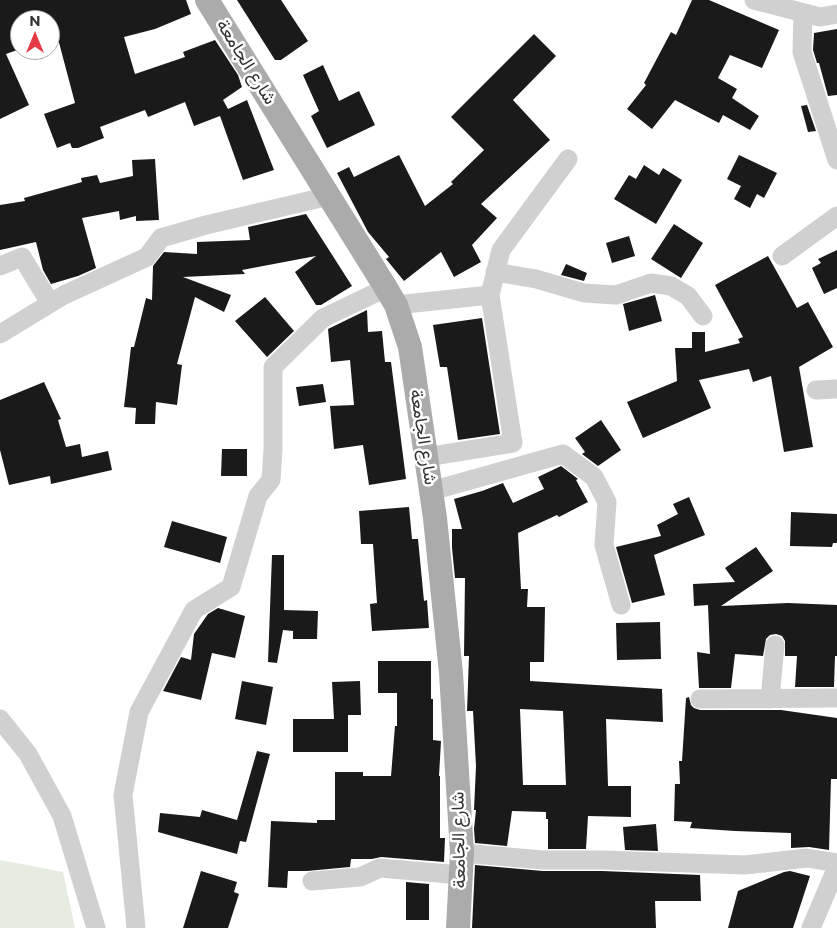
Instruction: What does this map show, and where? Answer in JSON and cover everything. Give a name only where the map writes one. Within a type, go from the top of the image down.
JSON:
[{"type":"main road","name":"شارع الجامعة","points":[[207,0],[391,297],[410,347],[435,518],[451,673],[462,864],[458,928]]},
{"type":"street","points":[[754,0],[820,17],[837,14]]},
{"type":"street","points":[[802,12],[802,52],[837,160]]},
{"type":"street","points":[[426,457],[513,444],[490,295],[501,250],[568,160]]},
{"type":"street","points":[[0,334],[64,295],[147,257],[162,238],[206,225],[329,196]]},
{"type":"street","points":[[782,256],[837,216]]},
{"type":"street","points":[[0,266],[22,257],[50,303]]},
{"type":"street","points":[[495,272],[536,279],[584,293],[616,295],[651,283],[671,286],[688,296],[703,316]]},
{"type":"street","points":[[136,928],[123,794],[139,712],[194,610],[231,586],[258,496],[270,480],[273,449],[273,367],[322,318],[391,297],[490,295]]},
{"type":"street","points":[[816,390],[837,389]]},
{"type":"street","points":[[431,491],[563,454],[594,477],[607,502],[604,545],[621,605]]},
{"type":"street","points":[[770,699],[775,645]]},
{"type":"street","points":[[700,699],[837,698]]},
{"type":"street","points":[[0,719],[28,754],[62,816],[96,928]]},
{"type":"street","points":[[312,881],[360,877],[380,868],[543,860],[746,865],[807,858],[837,865],[811,928]]},
{"type":"shaded area","points":[[0,860],[63,872],[75,928],[0,928]]},
{"type":"building","points":[[0,0],[186,0],[191,14],[155,29],[124,37],[135,74],[185,57],[183,52],[215,40],[238,75],[242,87],[223,100],[228,109],[247,100],[274,170],[243,180],[220,116],[194,126],[185,102],[148,117],[145,110],[100,127],[104,138],[78,148],[72,148],[70,143],[57,148],[44,114],[75,103],[60,46],[60,10],[10,10],[10,53],[6,54],[29,105],[0,119]]},
{"type":"building","points":[[237,0],[281,0],[308,41],[281,60],[275,60]]},
{"type":"building","points":[[692,0],[709,0],[779,30],[762,68],[730,55],[718,78],[737,89],[732,98],[759,116],[750,130],[723,115],[719,123],[675,100],[652,129],[627,109],[646,85],[644,83],[671,32],[676,35]]},
{"type":"building","points":[[837,29],[837,95],[828,96],[819,63],[817,63],[813,50],[814,33]]},
{"type":"building","points":[[534,34],[556,56],[513,100],[550,140],[481,204],[497,218],[472,245],[481,262],[454,277],[441,252],[404,281],[386,259],[389,257],[368,232],[337,173],[349,167],[354,177],[399,155],[425,206],[453,184],[451,182],[484,150],[451,117]]},
{"type":"building","points":[[323,65],[339,101],[359,91],[375,125],[327,148],[311,116],[319,111],[303,75]]},
{"type":"building","points":[[807,105],[816,131],[808,132],[801,106]]},
{"type":"building","points":[[739,155],[777,173],[764,198],[757,194],[750,208],[734,199],[741,186],[727,179]]},
{"type":"building","points":[[155,159],[159,220],[136,221],[136,216],[120,220],[119,211],[82,218],[96,268],[78,276],[51,284],[43,270],[36,242],[0,250],[0,205],[25,201],[24,198],[82,182],[81,178],[97,175],[100,183],[133,176],[132,160]]},
{"type":"building","points":[[644,165],[659,175],[663,168],[682,180],[656,224],[614,199],[629,175],[636,179]]},
{"type":"building","points":[[306,214],[352,286],[321,305],[316,305],[295,272],[316,256],[242,270],[245,274],[183,277],[231,295],[224,312],[195,297],[177,364],[182,365],[177,405],[156,402],[155,424],[135,424],[136,408],[124,407],[131,347],[134,347],[146,298],[152,300],[153,266],[164,252],[197,254],[197,242],[250,240],[248,227]]},
{"type":"building","points":[[674,224],[703,243],[681,278],[651,259]]},
{"type":"building","points":[[629,236],[635,256],[612,263],[606,243]]},
{"type":"building","points":[[837,250],[837,288],[824,294],[812,268],[821,263],[818,259]]},
{"type":"building","points":[[768,256],[797,308],[808,302],[833,347],[799,367],[813,447],[784,452],[771,376],[753,382],[749,369],[699,380],[711,408],[643,438],[627,402],[677,381],[675,348],[692,348],[692,332],[705,332],[705,352],[740,343],[738,339],[743,337],[715,285]]},
{"type":"building","points":[[566,264],[587,273],[584,281],[561,275]]},
{"type":"building","points":[[655,295],[662,321],[629,331],[623,304]]},
{"type":"building","points":[[265,297],[294,331],[267,357],[235,321]]},
{"type":"building","points":[[367,310],[368,332],[382,331],[385,362],[391,362],[406,479],[369,485],[363,445],[334,449],[330,406],[354,405],[350,360],[331,362],[328,329]]},
{"type":"building","points":[[482,318],[500,434],[458,440],[447,367],[440,367],[433,325]]},
{"type":"building","points":[[44,382],[61,419],[58,420],[66,447],[80,444],[82,457],[108,451],[112,470],[51,484],[50,476],[9,485],[0,450],[0,400]]},
{"type":"building","points":[[323,384],[326,402],[299,406],[296,387]]},
{"type":"building","points":[[601,420],[621,450],[598,466],[582,454],[585,452],[575,438]]},
{"type":"building","points":[[222,449],[247,449],[247,476],[221,476]]},
{"type":"building","points":[[561,466],[578,479],[576,480],[588,502],[559,517],[557,515],[518,533],[521,589],[528,589],[527,607],[545,607],[544,662],[530,662],[530,681],[662,689],[663,722],[606,719],[608,786],[631,786],[631,817],[588,816],[586,849],[548,849],[548,819],[546,819],[546,812],[512,811],[507,846],[475,843],[476,766],[473,711],[467,711],[469,656],[464,656],[465,578],[455,578],[452,529],[462,529],[454,499],[503,483],[513,503],[544,489],[538,477]],"holes":[[[520,709],[563,711],[566,785],[523,785]]]},
{"type":"building","points":[[689,497],[705,535],[654,555],[665,595],[632,603],[616,547],[661,536],[657,525],[678,514],[673,504]]},
{"type":"building","points":[[409,507],[412,539],[418,539],[424,601],[427,600],[429,628],[372,631],[370,604],[377,603],[373,544],[361,544],[359,511]]},
{"type":"building","points":[[791,512],[837,514],[837,543],[833,543],[832,547],[790,546]]},
{"type":"building","points":[[172,521],[227,537],[220,563],[164,547]]},
{"type":"building","points":[[756,547],[773,571],[721,606],[788,603],[837,605],[837,656],[835,656],[834,687],[795,687],[797,656],[785,656],[785,641],[782,636],[776,634],[770,635],[766,639],[763,656],[735,654],[731,688],[699,688],[697,652],[710,654],[708,605],[694,606],[693,584],[735,582],[725,568]]},
{"type":"building","points":[[272,555],[284,555],[284,610],[318,611],[317,639],[293,639],[293,631],[283,630],[277,663],[268,662]]},
{"type":"building","points":[[218,608],[245,616],[235,658],[212,653],[201,700],[163,691],[181,657],[191,660],[194,634],[208,614]]},
{"type":"building","points":[[660,622],[661,659],[617,660],[616,623]]},
{"type":"building","points":[[378,661],[431,661],[433,740],[441,741],[439,776],[440,838],[445,838],[444,862],[381,857],[351,859],[350,867],[288,871],[287,888],[268,887],[271,821],[317,823],[317,820],[335,820],[335,772],[363,772],[363,776],[391,776],[395,726],[397,726],[397,693],[378,693]]},
{"type":"building","points":[[242,681],[273,687],[266,725],[235,719]]},
{"type":"building","points":[[360,681],[361,715],[348,715],[348,752],[293,752],[293,719],[334,719],[332,682]]},
{"type":"building","points":[[689,697],[691,705],[700,710],[781,710],[837,718],[837,779],[831,779],[829,850],[809,847],[791,848],[791,833],[690,828],[692,822],[674,821],[675,784],[680,784],[679,761],[682,761],[686,698]]},
{"type":"building","points":[[257,751],[270,754],[246,842],[240,841],[237,854],[158,832],[160,813],[200,817],[202,810],[237,820]]},
{"type":"building","points":[[656,824],[658,851],[625,850],[623,827]]},
{"type":"building","points":[[475,865],[543,871],[602,871],[700,875],[701,901],[655,901],[656,928],[472,928]]},
{"type":"building","points":[[201,871],[237,882],[234,892],[239,894],[228,928],[183,928]]},
{"type":"building","points":[[790,871],[810,876],[793,928],[728,928],[738,891]]},
{"type":"building","points":[[406,882],[429,884],[429,920],[406,920]]}]
